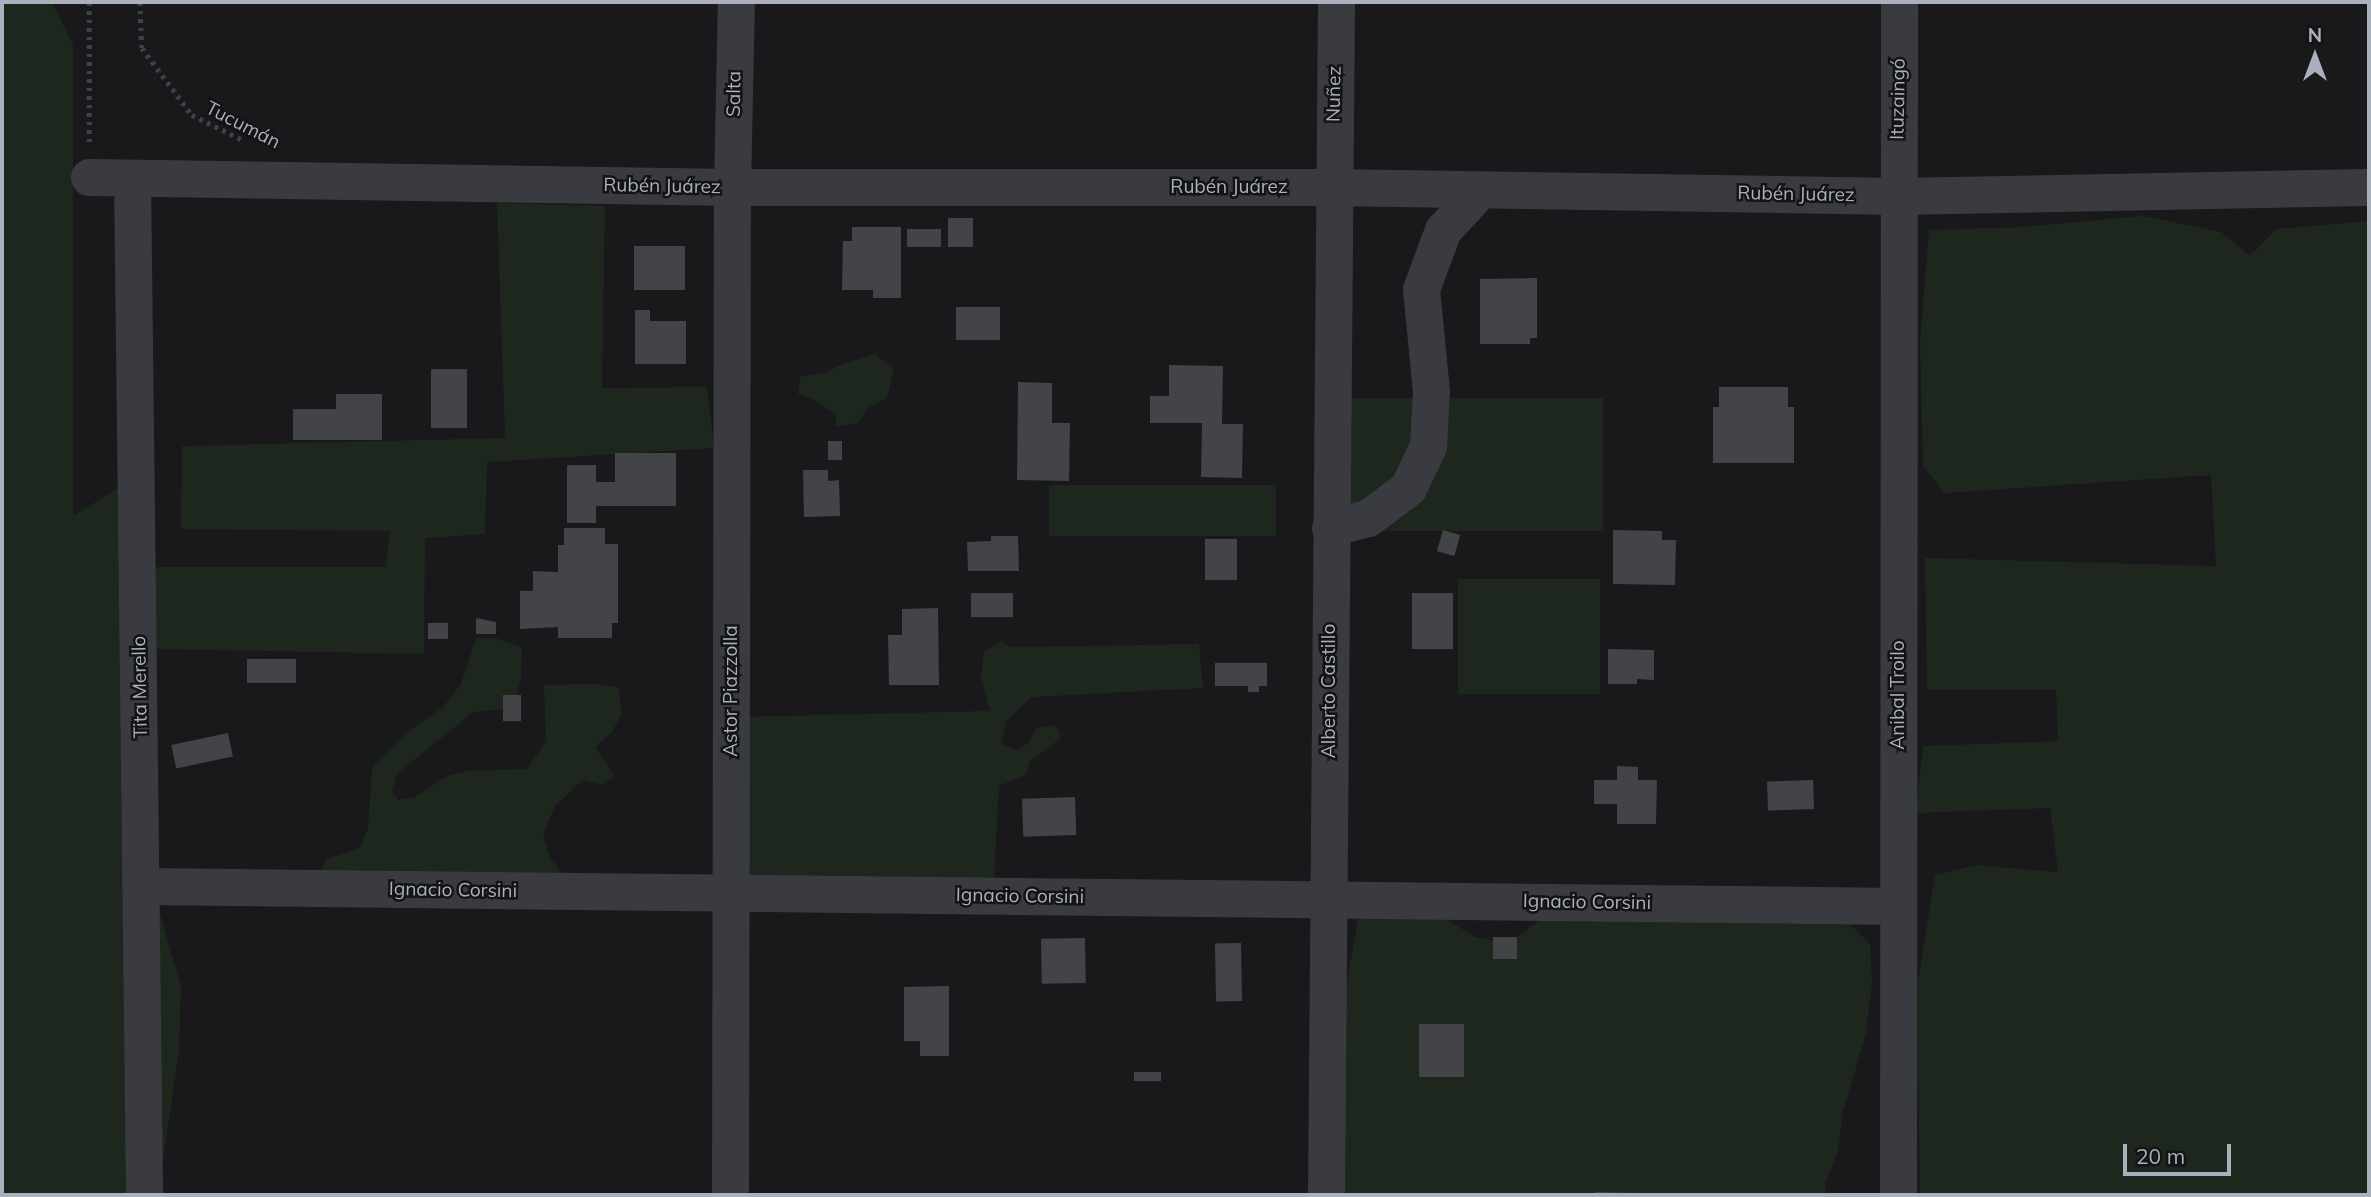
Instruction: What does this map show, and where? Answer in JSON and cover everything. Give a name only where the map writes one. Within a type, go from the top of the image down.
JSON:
[{"type":"street","name":"Salta","points":[[732,187],[736,2]]},
{"type":"street","name":"Nuñez","points":[[1332,187],[1336,2]]},
{"type":"street","name":"Ituzaingó","points":[[1897,195],[1899,2]]},
{"type":"street","name":"Rubén Juárez","points":[[89,177],[732,187],[1332,187],[1897,195],[2369,187]]},
{"type":"street","name":"Tita Merello","points":[[132,178],[145,1195]]},
{"type":"street","name":"Astor Piazzolla","points":[[730,1195],[732,187]]},
{"type":"street","name":"Alberto Castillo","points":[[1326,1195],[1332,187]]},
{"type":"street","points":[[1330,528],[1368,518],[1408,488],[1428,446],[1430,391],[1421,289],[1443,230],[1480,190]]},
{"type":"street","name":"Anibal Troilo","points":[[1897,195],[1898,1195]]},
{"type":"street","name":"Ignacio Corsini","points":[[143,886],[1898,906]]},
{"type":"path","points":[[89,2],[89,177]]},
{"type":"path","name":"Tucumán","points":[[140,2],[142,48],[192,115],[252,145]]},
{"type":"shaded area","points":[[2,2],[52,2],[73,45],[73,516],[127,483],[124,788],[181,987],[179,1050],[158,1195],[2,1195]]},
{"type":"shaded area","points":[[497,203],[605,206],[602,388],[707,387],[714,448],[487,462],[485,534],[425,538],[424,654],[154,649],[154,567],[385,567],[390,531],[181,529],[182,446],[505,438]]},
{"type":"shaded area","points":[[2143,216],[2221,232],[2250,256],[2276,229],[2369,221],[2369,1195],[1920,1195],[1917,988],[1935,875],[1976,865],[2058,872],[2050,808],[1916,813],[1923,746],[2058,741],[2056,690],[1927,690],[1925,558],[2216,566],[2211,475],[1945,493],[1923,466],[1920,343],[1929,230],[2023,227]]},
{"type":"shaded area","points":[[875,354],[894,370],[887,398],[868,408],[858,423],[835,426],[837,415],[813,399],[798,394],[800,377],[827,372],[842,364]]},
{"type":"shaded area","points":[[1342,398],[1603,398],[1603,531],[1342,531]]},
{"type":"shaded area","points":[[1049,485],[1276,485],[1276,536],[1049,536]]},
{"type":"shaded area","points":[[1458,579],[1600,579],[1600,694],[1458,694]]},
{"type":"shaded area","points":[[476,638],[495,638],[522,647],[521,677],[513,708],[473,712],[397,774],[392,792],[398,800],[415,797],[447,776],[467,771],[527,769],[546,741],[544,685],[594,684],[618,687],[622,713],[612,732],[595,747],[615,776],[602,785],[583,780],[555,806],[543,834],[550,858],[570,882],[321,873],[326,859],[360,848],[368,828],[372,767],[404,735],[443,707],[461,684]]},
{"type":"shaded area","points":[[1002,640],[1009,647],[1199,644],[1203,688],[1032,697],[1007,720],[1001,744],[1017,750],[1027,744],[1037,728],[1056,725],[1061,738],[1029,762],[1027,774],[999,786],[994,879],[749,882],[744,717],[990,711],[981,678],[984,652]]},
{"type":"shaded area","points":[[1360,908],[1443,917],[1475,937],[1509,943],[1537,922],[1560,915],[1849,923],[1870,944],[1872,983],[1866,1033],[1843,1112],[1838,1150],[1825,1184],[1827,1195],[1354,1195],[1341,1190],[1335,1052]]},
{"type":"building","points":[[948,218],[973,218],[973,247],[948,247]]},
{"type":"building","points":[[852,227],[901,227],[901,298],[873,298],[873,290],[842,290],[843,241],[852,241]]},
{"type":"building","points":[[907,229],[941,229],[941,247],[907,247]]},
{"type":"building","points":[[634,246],[685,246],[685,290],[634,290]]},
{"type":"building","points":[[1537,278],[1537,338],[1530,338],[1530,344],[1480,344],[1480,279]]},
{"type":"building","points":[[956,307],[1000,307],[1000,340],[956,340]]},
{"type":"building","points":[[635,310],[650,310],[650,321],[686,321],[686,364],[635,364]]},
{"type":"building","points":[[1169,365],[1223,366],[1222,424],[1243,424],[1242,478],[1201,477],[1202,423],[1150,423],[1150,396],[1169,396]]},
{"type":"building","points":[[431,369],[467,369],[467,428],[431,428]]},
{"type":"building","points":[[1018,382],[1052,383],[1052,423],[1070,423],[1069,481],[1017,480]]},
{"type":"building","points":[[1719,387],[1788,387],[1788,407],[1794,407],[1794,463],[1713,463],[1713,407],[1719,407]]},
{"type":"building","points":[[336,394],[382,394],[382,440],[293,440],[293,409],[336,409]]},
{"type":"building","points":[[828,441],[842,441],[842,460],[828,460]]},
{"type":"building","points":[[615,453],[676,453],[676,506],[596,506],[596,523],[567,523],[567,465],[596,465],[596,482],[615,482]]},
{"type":"building","points":[[803,470],[828,470],[828,481],[839,480],[840,516],[804,517]]},
{"type":"building","points":[[564,528],[605,528],[605,544],[618,544],[618,623],[612,623],[612,638],[558,638],[558,627],[520,629],[520,591],[533,591],[533,571],[558,572],[558,545],[564,545]]},
{"type":"building","points":[[1443,530],[1460,535],[1454,556],[1437,551]]},
{"type":"building","points":[[1613,530],[1662,531],[1662,540],[1676,540],[1675,585],[1613,584]]},
{"type":"building","points":[[991,536],[1018,536],[1019,571],[968,571],[967,542],[991,541]]},
{"type":"building","points":[[1205,539],[1237,539],[1237,580],[1205,580]]},
{"type":"building","points":[[971,593],[1013,593],[1013,617],[971,617]]},
{"type":"building","points":[[1412,593],[1453,593],[1453,649],[1412,649]]},
{"type":"building","points":[[938,608],[939,685],[889,685],[888,635],[902,635],[902,609]]},
{"type":"building","points":[[476,618],[496,622],[496,634],[476,634]]},
{"type":"building","points":[[428,623],[448,623],[448,639],[428,639]]},
{"type":"building","points":[[1608,649],[1654,650],[1654,680],[1637,679],[1637,684],[1608,684]]},
{"type":"building","points":[[247,659],[296,659],[296,683],[247,683]]},
{"type":"building","points":[[1215,663],[1267,663],[1267,686],[1259,686],[1259,692],[1248,692],[1248,686],[1215,686]]},
{"type":"building","points":[[503,695],[521,695],[521,721],[503,721]]},
{"type":"building","points":[[228,733],[233,756],[176,769],[171,745]]},
{"type":"building","points":[[1617,766],[1638,767],[1638,780],[1657,780],[1656,824],[1617,824],[1617,804],[1594,804],[1594,780],[1617,780]]},
{"type":"building","points":[[1813,780],[1814,809],[1768,811],[1767,782]]},
{"type":"building","points":[[1075,797],[1076,835],[1023,837],[1022,799]]},
{"type":"building","points":[[1493,937],[1517,937],[1517,959],[1493,959]]},
{"type":"building","points":[[1085,938],[1086,983],[1042,984],[1041,939]]},
{"type":"building","points":[[1215,943],[1241,943],[1242,1001],[1216,1001]]},
{"type":"building","points":[[949,986],[949,1056],[920,1056],[920,1041],[904,1041],[904,987]]},
{"type":"building","points":[[1419,1024],[1464,1024],[1464,1077],[1419,1077]]},
{"type":"building","points":[[1134,1072],[1161,1072],[1161,1081],[1134,1081]]},
{"type":"building","points":[[1595,1192],[1640,1193],[1640,1195],[1595,1195]]}]
